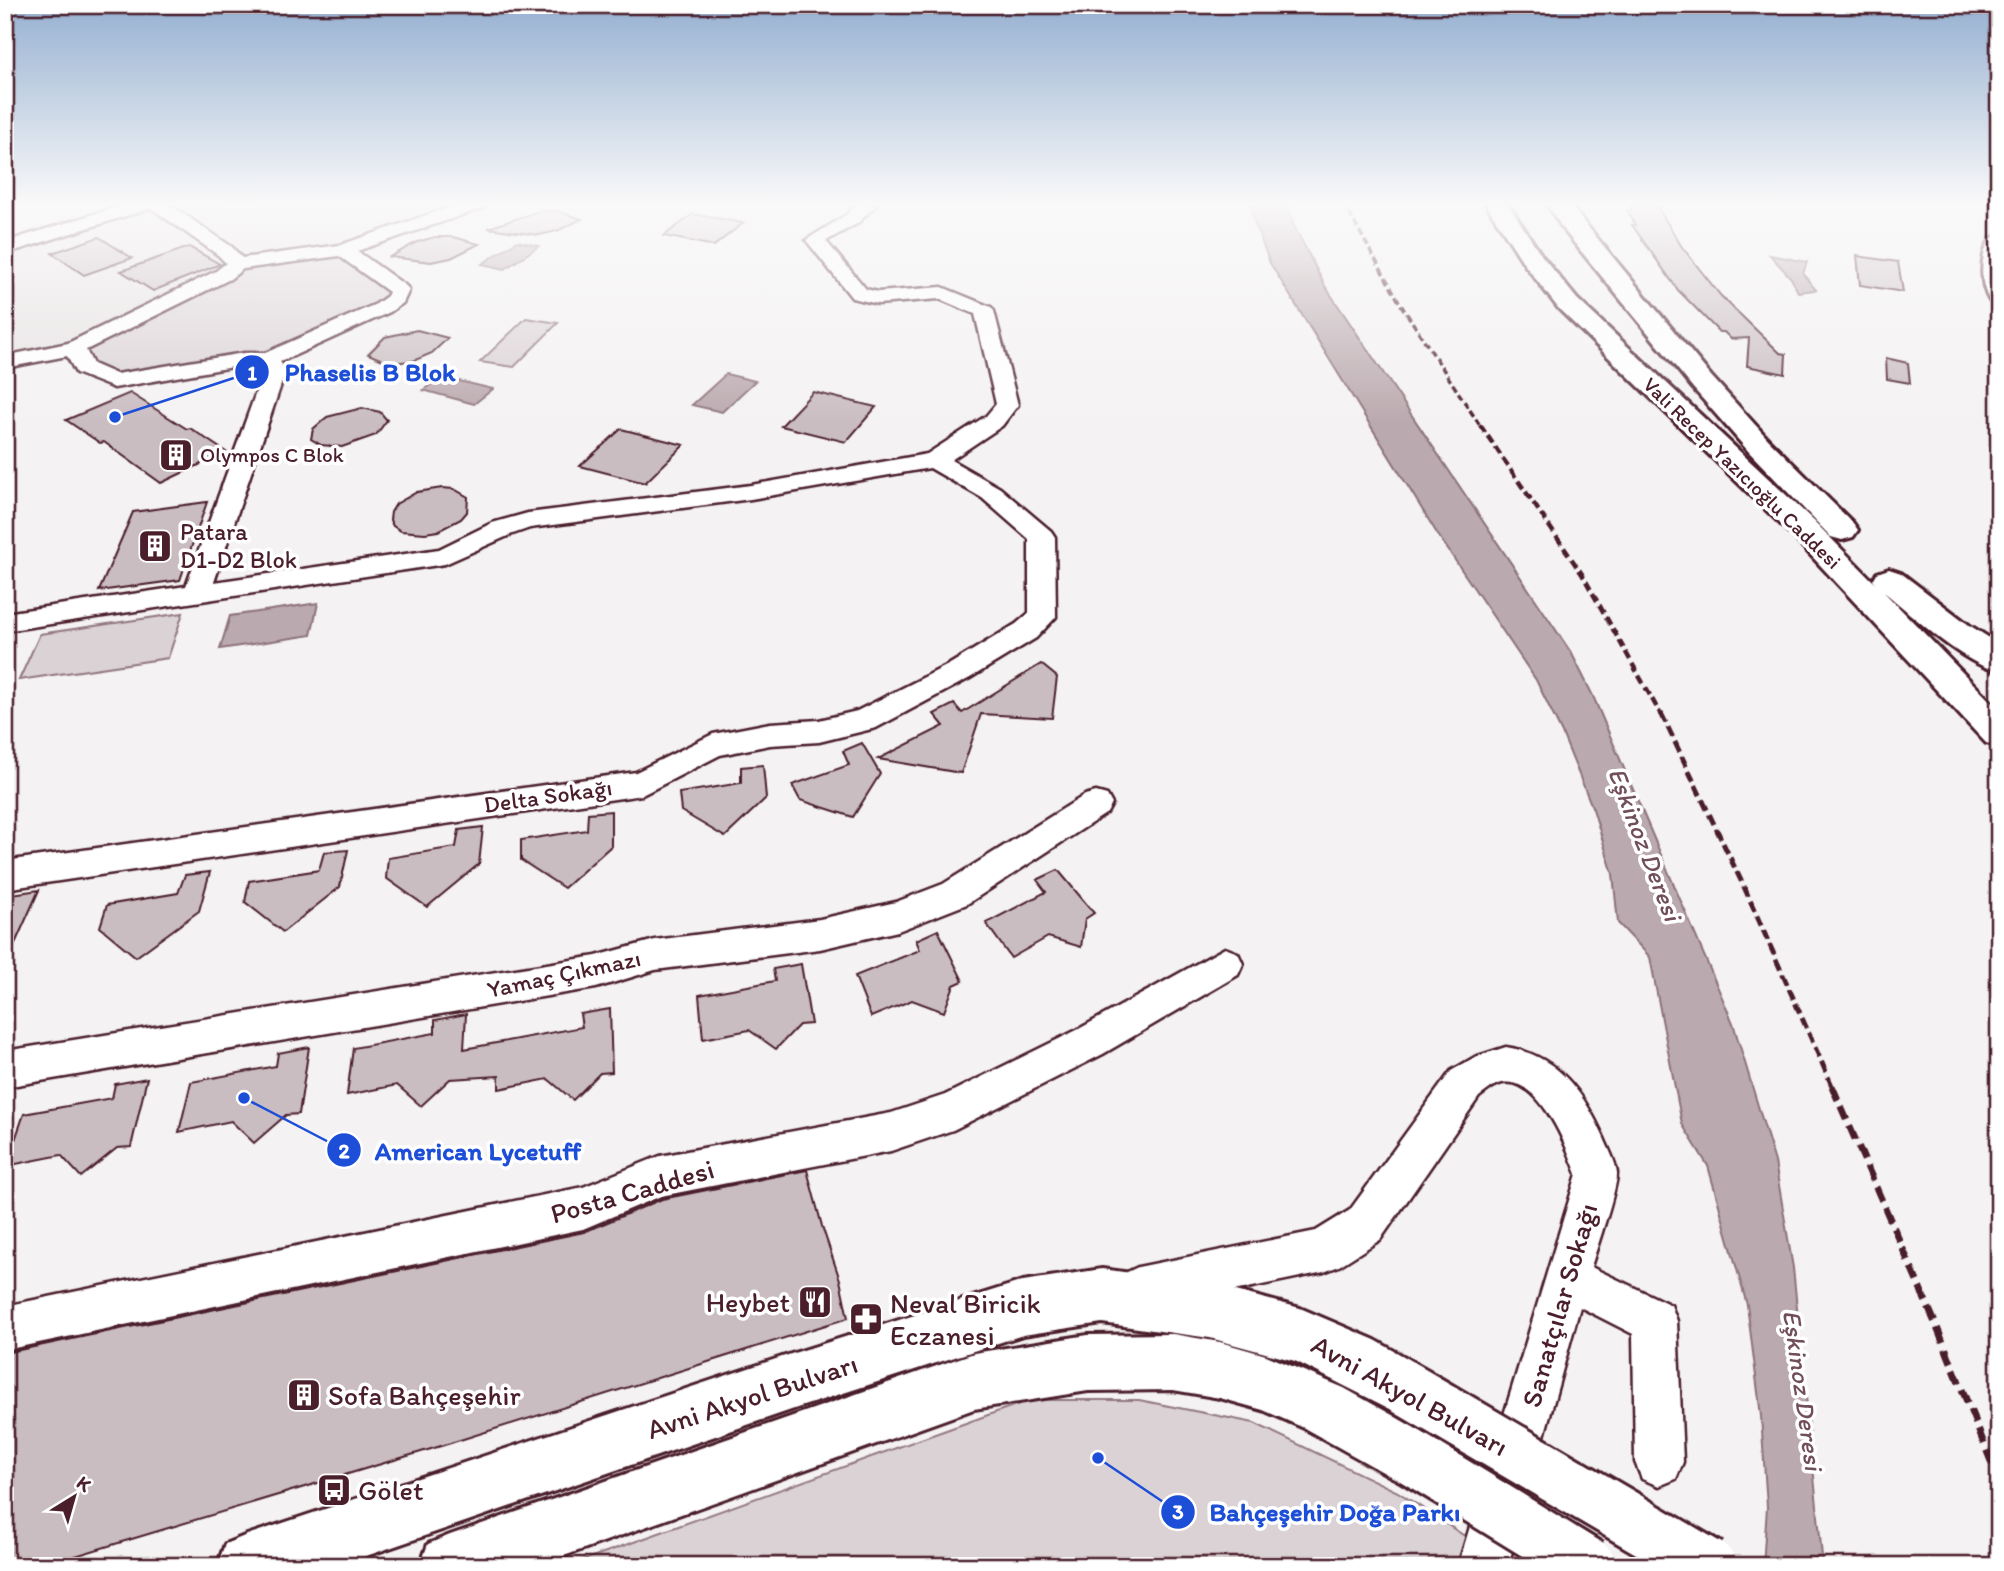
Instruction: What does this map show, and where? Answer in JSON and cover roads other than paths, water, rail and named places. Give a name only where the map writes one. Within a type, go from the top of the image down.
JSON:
[{"type":"main road","name":"Vali Recep Yazıcıoğlu Caddesi","points":[[1547,277],[1568,304],[1803,528],[1999,733]]},
{"type":"main road","name":"Vali Recep Yazıcıoğlu Caddesi","points":[[1615,277],[1759,446],[1999,698]]},
{"type":"main road","points":[[1994,277],[1999,296]]},
{"type":"main road","points":[[1889,580],[1957,634],[1999,660]]},
{"type":"main road","name":"Avni Akyol Bulvarı","points":[[247,1566],[797,1380],[1023,1308],[1102,1296],[1210,1311],[1300,1335],[1355,1360],[1410,1391],[1709,1566]]},
{"type":"main road","name":"Avni Akyol Bulvarı","points":[[450,1566],[974,1381],[1088,1363],[1173,1362],[1220,1370],[1266,1383],[1324,1408],[1410,1456],[1589,1566]]},
{"type":"street","points":[[5,362],[74,348],[218,277]]},
{"type":"street","points":[[74,348],[84,368],[114,381],[244,359],[268,360],[383,309],[396,299],[399,290],[381,277]]},
{"type":"street","points":[[5,622],[444,556],[501,529],[528,521],[751,492],[934,460],[994,421],[1007,405],[984,311],[943,293],[878,298],[859,294],[845,277]]},
{"type":"street","points":[[197,593],[275,370],[268,360]]},
{"type":"street","name":"Delta Sokağı","points":[[5,875],[642,783],[713,745],[770,734],[819,731],[865,720],[960,671],[1026,631],[1042,617],[1042,537],[991,493],[934,460]]},
{"type":"street","name":"Yamaç Çıkmazı","points":[[5,1069],[596,972],[655,955],[820,934],[898,916],[955,894],[1096,804]]},
{"type":"street","name":"Posta Caddesi","points":[[5,1328],[583,1208],[660,1176],[891,1132],[953,1111],[1078,1049],[1226,964]]},
{"type":"street","name":"Sanatçılar Sokağı","points":[[1102,1296],[1324,1251],[1366,1225],[1465,1084],[1487,1069],[1506,1064],[1531,1073],[1557,1091],[1580,1127],[1597,1174],[1483,1566]]},
{"type":"street","points":[[1567,1278],[1655,1321],[1659,1462]]},
{"type":"water","name":"Eşkinoz Deresi","points":[[1279,277],[1321,277],[1572,654],[1593,696],[1733,1023],[1775,1162],[1793,1268],[1823,1566],[1763,1566],[1767,1507],[1761,1416],[1747,1305],[1708,1166],[1682,1124],[1650,957],[1618,923],[1613,874],[1593,809],[1562,733],[1536,680],[1438,535]]},
{"type":"water","points":[[1806,277],[1816,290],[1798,292],[1791,278]]},
{"type":"water","points":[[726,374],[755,381],[722,412],[692,405]]},
{"type":"water","points":[[442,377],[493,389],[474,404],[423,390]]},
{"type":"water","points":[[318,603],[311,635],[220,649],[230,616]]},
{"type":"railway","points":[[1385,277],[1481,427]]},
{"type":"railway","points":[[1480,425],[1582,574],[1661,715]]},
{"type":"railway","points":[[1661,713],[1745,889],[1833,1088]]},
{"type":"railway","points":[[1832,1086],[1936,1325],[1999,1481]]},
{"type":"place","name":"Phaselis B Blok","points":[[115,417]]},
{"type":"place","name":"Olympos C Blok","points":[[176,455]]},
{"type":"place","name":"Patara D1-D2 Blok","points":[[155,546]]},
{"type":"place","name":"American Lycetuff","points":[[244,1098]]},
{"type":"place","name":"Heybet","points":[[815,1302]]},
{"type":"place","name":"Neval Biricik Eczanesi","points":[[866,1319]]},
{"type":"place","name":"Sofa Bahçeşehir","points":[[304,1395]]},
{"type":"place","name":"Bahçeşehir Doğa Parkı","points":[[1098,1458]]},
{"type":"place","name":"Gölet","points":[[334,1490]]}]
